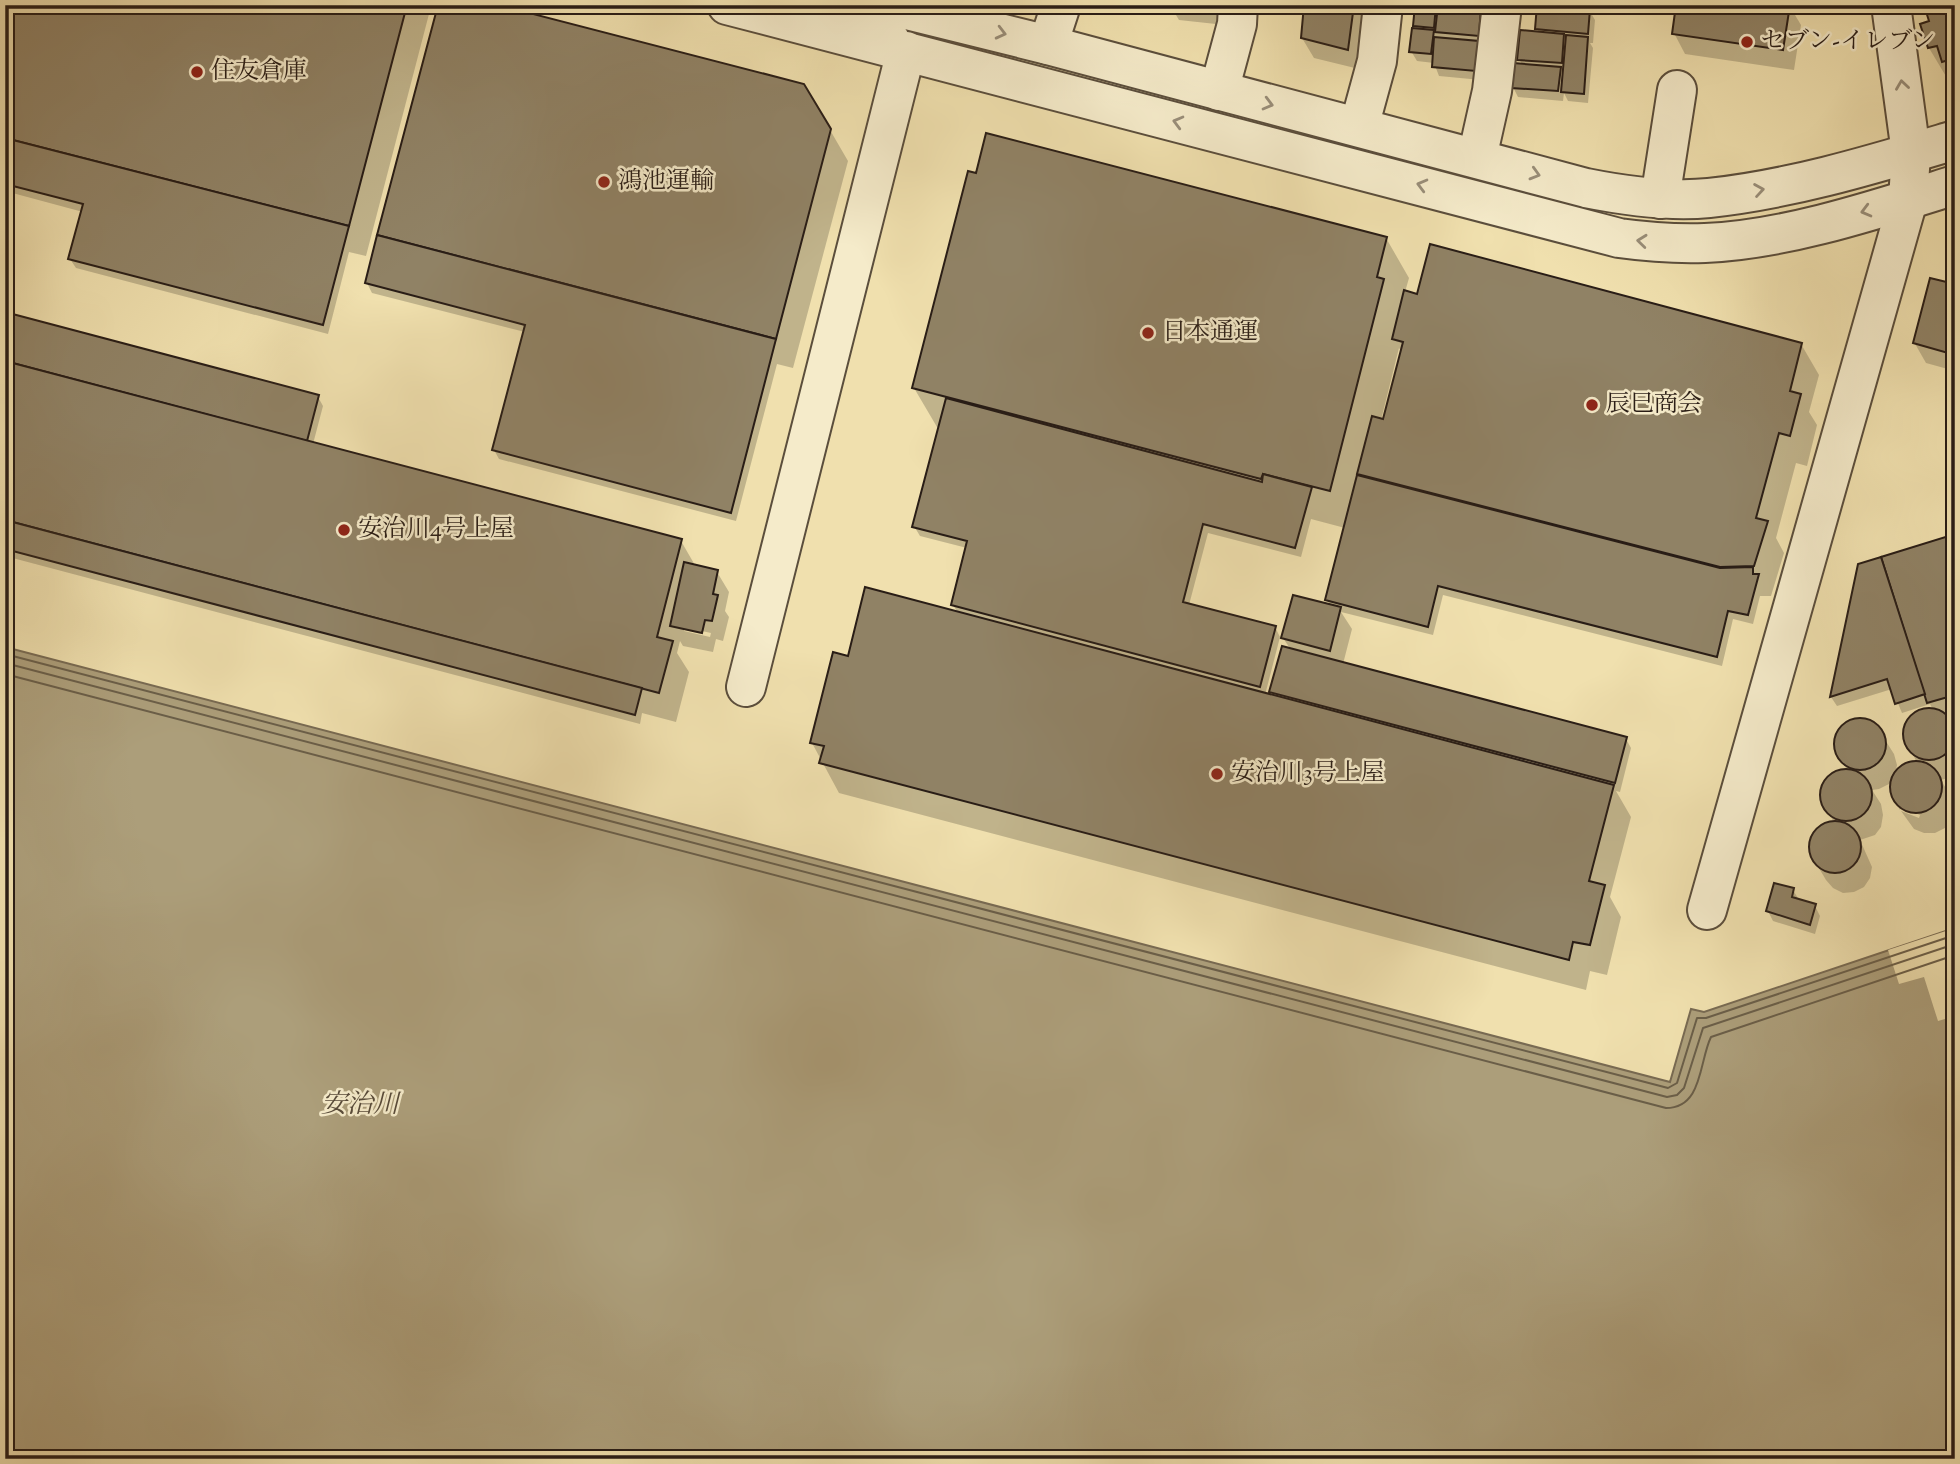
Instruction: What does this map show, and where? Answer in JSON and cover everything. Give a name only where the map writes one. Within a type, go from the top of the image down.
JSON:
[{"type":"street","points":[[727,5],[1619,238],[1661,243],[1707,243],[1753,237],[1799,229],[1955,185]]},
{"type":"street","points":[[843,5],[906,51]]},
{"type":"street","points":[[887,5],[1624,196],[1707,198],[1793,185],[1955,140]]},
{"type":"street","points":[[1048,45],[1060,5]]},
{"type":"street","points":[[1219,91],[1237,24],[1238,5]]},
{"type":"street","points":[[1359,127],[1377,61],[1383,5]]},
{"type":"street","points":[[1477,158],[1492,91],[1502,5]]},
{"type":"street","points":[[1707,910],[1908,200],[1911,153],[1891,5]]},
{"type":"street","points":[[746,687],[906,51]]},
{"type":"street","points":[[1660,198],[1677,90]]},
{"type":"water","name":"安治川","points":[[5,647],[1670,1082],[1691,1009],[1704,1012],[1955,928],[1955,1459],[5,1459]]},
{"type":"pier","points":[[1955,928],[1955,1016],[1938,1021],[1924,977],[1899,984],[1888,950]]},
{"type":"building","name":"住友倉庫","points":[[5,5],[407,5],[349,226],[5,138]]},
{"type":"building","name":"鴻池運輸","points":[[438,5],[498,5],[804,84],[831,129],[776,339],[377,235]]},
{"type":"building","points":[[1304,5],[1354,5],[1348,50],[1301,38]]},
{"type":"building","points":[[1415,5],[1436,5],[1434,28],[1413,26]]},
{"type":"building","points":[[1438,5],[1481,7],[1479,36],[1435,32]]},
{"type":"building","points":[[1537,5],[1590,9],[1588,34],[1535,29]]},
{"type":"building","points":[[1676,5],[1790,5],[1783,50],[1672,34]]},
{"type":"building","points":[[1924,5],[1955,5],[1955,58],[1942,62],[1937,46],[1928,48],[1920,24],[1929,21]]},
{"type":"building","points":[[1412,28],[1434,30],[1431,54],[1409,52]]},
{"type":"building","points":[[1520,30],[1564,34],[1562,63],[1517,60]]},
{"type":"building","points":[[1566,35],[1588,37],[1584,94],[1561,92]]},
{"type":"building","points":[[1434,37],[1479,41],[1476,71],[1432,67]]},
{"type":"building","points":[[1513,63],[1561,67],[1558,91],[1511,88]]},
{"type":"building","name":"日本通運","points":[[986,133],[1387,237],[1377,277],[1384,279],[1330,491],[1263,474],[1261,479],[912,388],[968,171],[976,173]]},
{"type":"building","points":[[5,138],[349,226],[323,325],[68,259],[83,204],[5,184]]},
{"type":"building","points":[[377,235],[776,339],[731,513],[492,450],[525,325],[365,283]]},
{"type":"building","name":"辰巳商会","points":[[1430,244],[1802,343],[1790,391],[1801,394],[1790,436],[1779,433],[1756,518],[1768,521],[1754,566],[1720,567],[1357,474],[1372,416],[1383,419],[1403,342],[1392,339],[1404,290],[1417,294]]},
{"type":"building","points":[[1930,278],[1955,284],[1955,355],[1913,343]]},
{"type":"building","points":[[5,312],[319,395],[307,441],[5,361]]},
{"type":"building","name":"安治川4号上屋","points":[[5,361],[682,539],[657,637],[673,641],[659,693],[5,520]]},
{"type":"building","points":[[946,398],[1262,482],[1263,474],[1312,487],[1295,548],[1203,524],[1183,602],[1276,626],[1260,687],[951,605],[967,541],[912,527]]},
{"type":"building","points":[[1357,475],[1720,568],[1753,567],[1753,574],[1759,574],[1748,615],[1728,611],[1717,657],[1438,586],[1428,627],[1325,600]]},
{"type":"building","points":[[5,520],[642,688],[635,715],[5,549]]},
{"type":"building","points":[[1955,534],[1955,695],[1927,703],[1881,557]]},
{"type":"building","points":[[1881,557],[1925,694],[1895,704],[1887,679],[1830,697],[1858,564]]},
{"type":"building","points":[[684,562],[718,570],[713,594],[718,595],[712,621],[705,620],[702,633],[670,626]]},
{"type":"building","name":"安治川3号上屋","points":[[865,587],[1614,785],[1589,881],[1605,885],[1590,945],[1573,942],[1569,960],[819,763],[824,746],[810,743],[833,652],[848,656]]},
{"type":"building","points":[[1293,595],[1341,607],[1330,651],[1281,638]]},
{"type":"building","points":[[1282,646],[1627,737],[1615,783],[1269,692]]},
{"type":"building","points":[[1929,708],[1939,710],[1947,716],[1953,724],[1953,744],[1947,752],[1939,758],[1929,760],[1919,758],[1911,752],[1905,744],[1903,734],[1905,724],[1911,716],[1919,710]]},
{"type":"building","points":[[1860,718],[1870,720],[1878,726],[1884,734],[1884,754],[1878,762],[1870,768],[1860,770],[1850,768],[1842,762],[1836,754],[1834,744],[1836,734],[1842,726],[1850,720]]},
{"type":"building","points":[[1916,761],[1926,763],[1934,769],[1940,777],[1940,797],[1934,805],[1926,811],[1916,813],[1906,811],[1898,805],[1892,797],[1890,787],[1892,777],[1898,769],[1906,763]]},
{"type":"building","points":[[1846,769],[1856,771],[1864,777],[1870,785],[1870,805],[1864,813],[1856,819],[1846,821],[1836,819],[1828,813],[1822,805],[1820,795],[1822,785],[1828,777],[1836,771]]},
{"type":"building","points":[[1835,821],[1845,823],[1853,829],[1859,837],[1859,857],[1853,865],[1845,871],[1835,873],[1825,871],[1817,865],[1811,857],[1809,847],[1811,837],[1817,829],[1825,823]]},
{"type":"building","points":[[1774,883],[1794,888],[1792,897],[1816,904],[1810,925],[1766,911]]},
{"type":"place","name":"セブン-イレブン","points":[[1747,42]]},
{"type":"place","name":"住友倉庫","points":[[197,72]]},
{"type":"place","name":"鴻池運輸","points":[[604,182]]},
{"type":"place","name":"日本通運","points":[[1148,333]]},
{"type":"place","name":"辰巳商会","points":[[1592,405]]},
{"type":"place","name":"安治川4号上屋","points":[[344,530]]},
{"type":"place","name":"安治川3号上屋","points":[[1217,774]]}]
